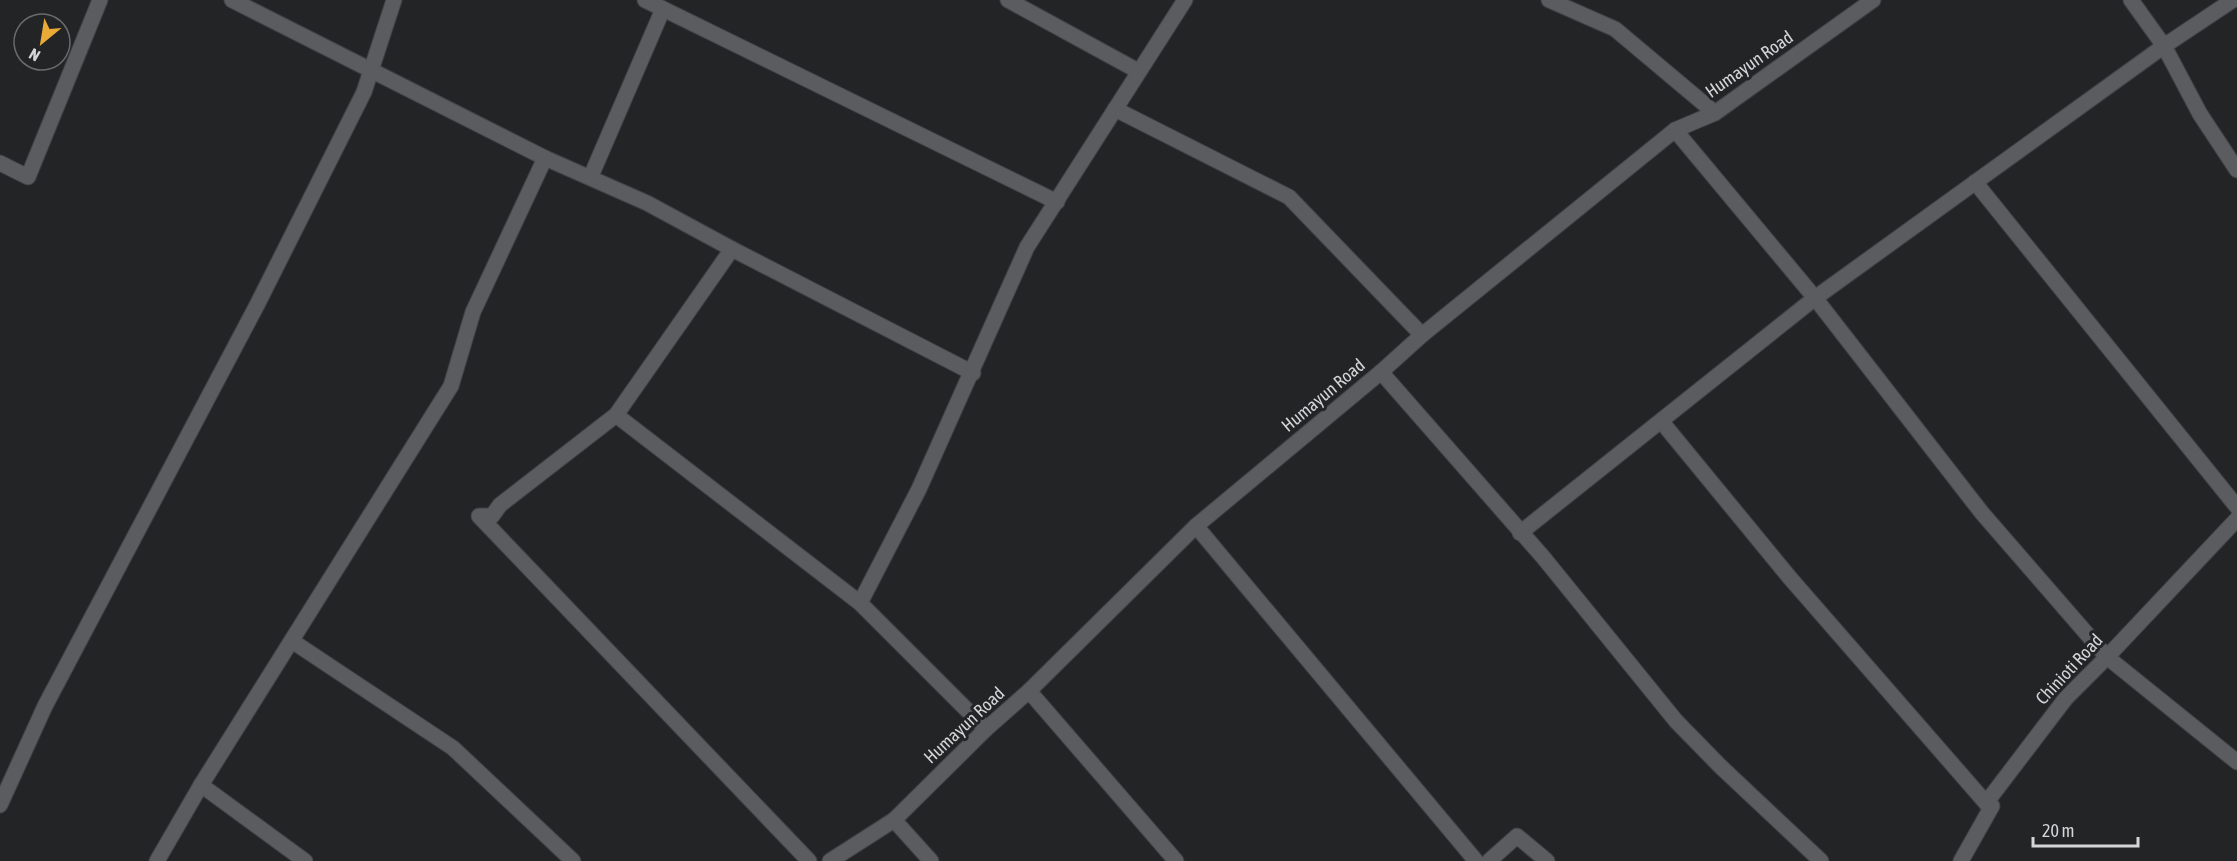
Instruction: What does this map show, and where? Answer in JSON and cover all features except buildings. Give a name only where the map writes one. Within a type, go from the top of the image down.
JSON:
[{"type":"street","points":[[0,163],[28,177],[100,0]]},
{"type":"street","points":[[232,0],[545,158],[647,203],[973,372]]},
{"type":"street","points":[[0,805],[45,706],[257,305],[364,92],[394,0]]},
{"type":"street","points":[[645,0],[1057,202]]},
{"type":"street","points":[[860,603],[920,489],[1027,247],[1138,70],[1185,0]]},
{"type":"street","points":[[1549,0],[1615,29],[1715,113]]},
{"type":"street","name":"Humayun Road","points":[[830,861],[894,820],[1196,526],[1422,335],[1675,130],[1715,113],[1873,0]]},
{"type":"street","points":[[2131,0],[2164,46],[2200,114],[2237,170]]},
{"type":"street","points":[[1520,533],[1815,298],[2164,46],[2233,0]]},
{"type":"street","points":[[1011,1],[1138,70]]},
{"type":"street","points":[[591,177],[663,9]]},
{"type":"street","points":[[1115,109],[1289,196],[1422,335]]},
{"type":"street","points":[[1675,130],[1815,298],[1982,513],[2107,657],[2237,762]]},
{"type":"street","points":[[157,861],[201,785],[451,386],[474,312],[545,158]]},
{"type":"street","points":[[1975,182],[2237,507]]},
{"type":"street","points":[[732,249],[616,416],[500,505],[492,516],[479,516],[809,861]]},
{"type":"street","points":[[1381,372],[1543,557],[1676,721],[1720,766],[1821,861]]},
{"type":"street","points":[[616,416],[860,603],[986,729]]},
{"type":"street","points":[[1661,421],[1790,578],[1986,803]]},
{"type":"street","name":"Chinioti Road","points":[[1961,861],[1992,806],[1986,803],[2066,698],[2237,519]]},
{"type":"street","points":[[1196,526],[1476,861]]},
{"type":"street","points":[[292,641],[453,748],[573,861]]},
{"type":"street","points":[[1029,691],[1176,861]]},
{"type":"street","points":[[201,785],[305,861]]},
{"type":"street","points":[[894,820],[931,861]]},
{"type":"street","points":[[1489,861],[1517,836],[1547,861]]}]
